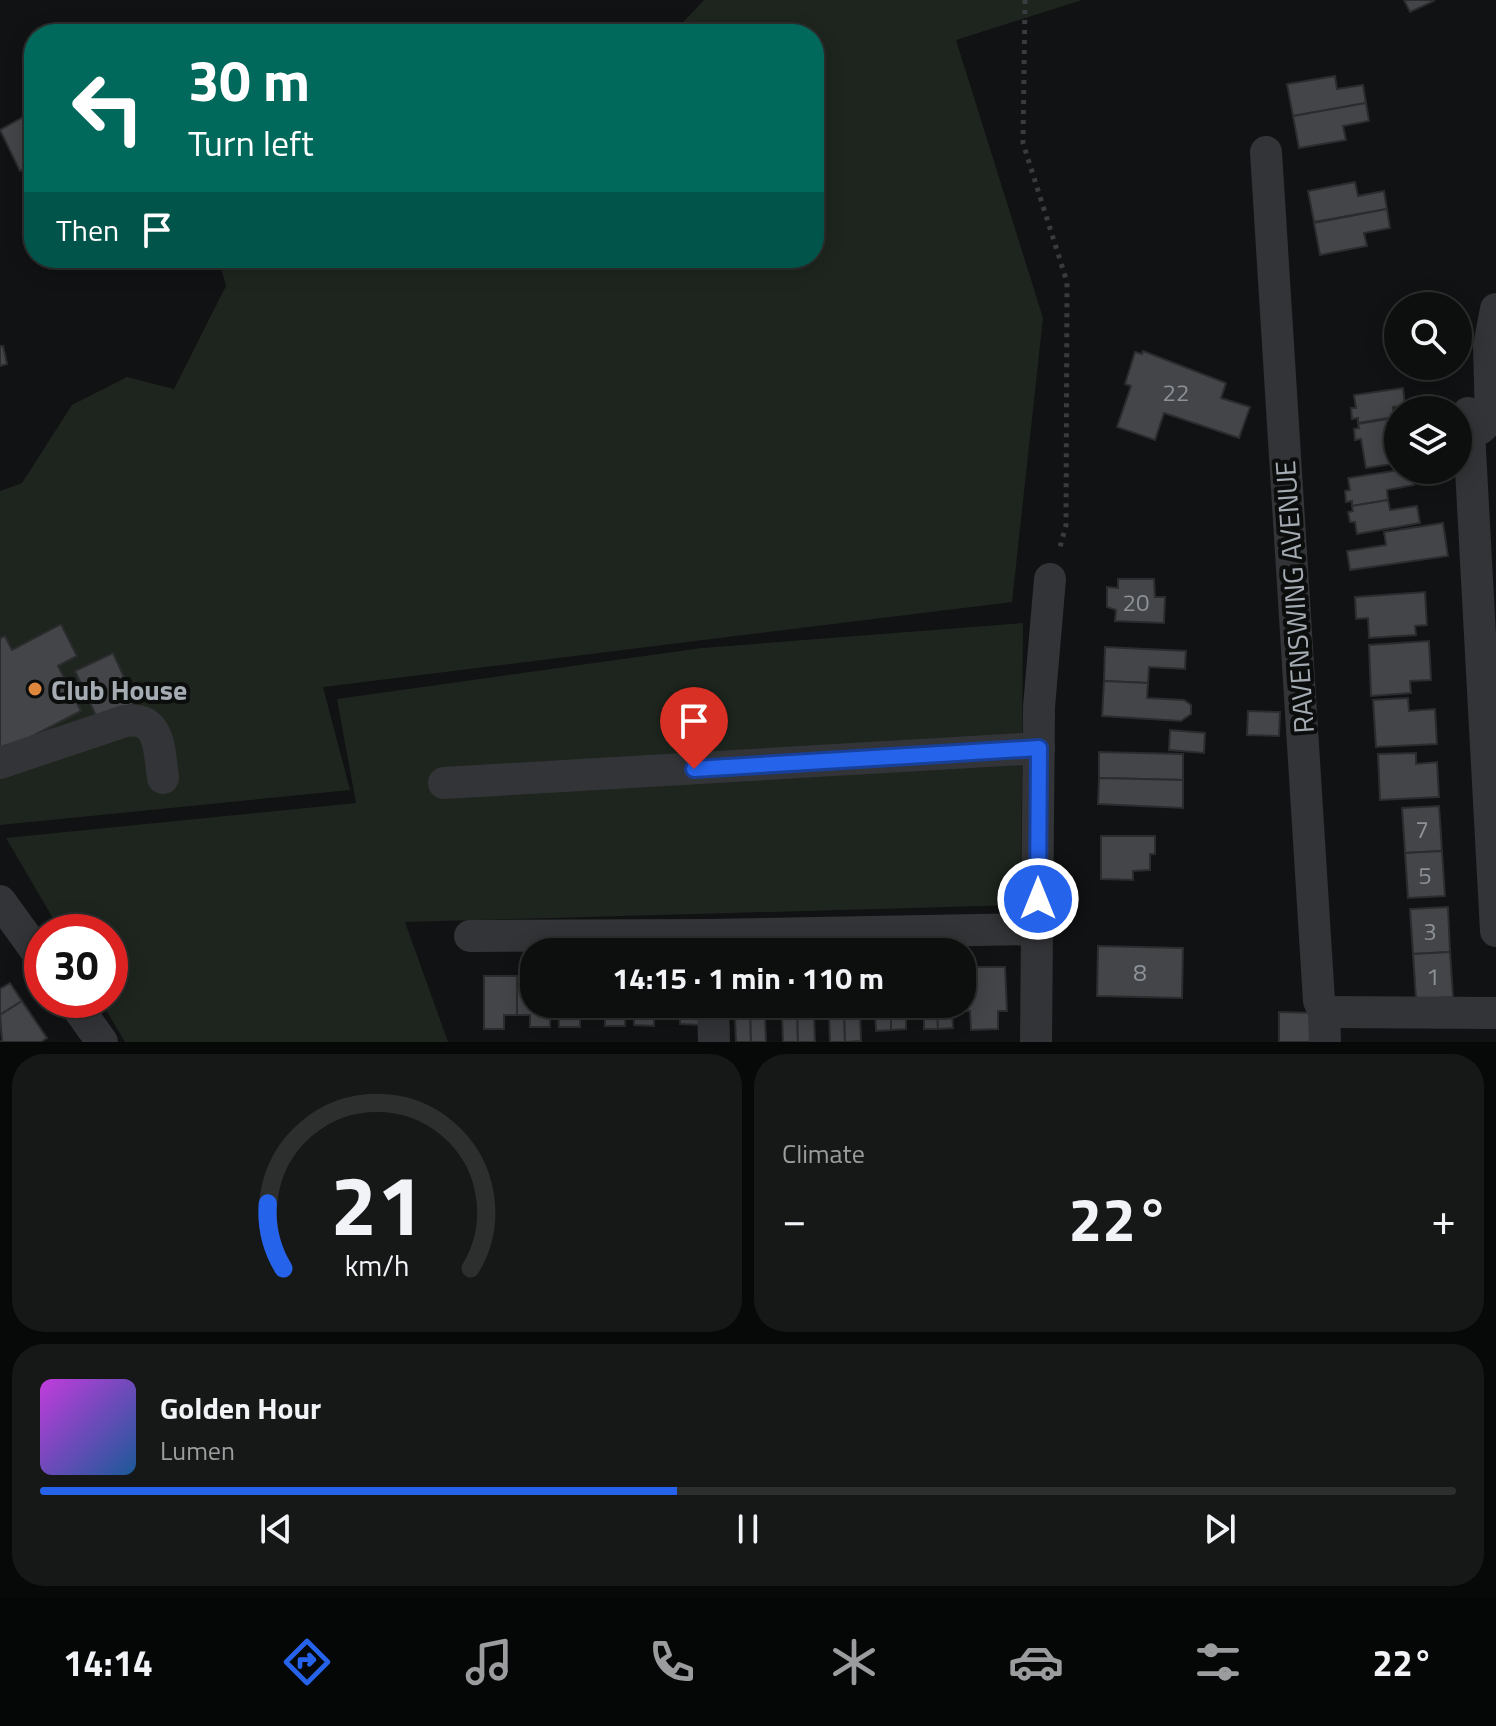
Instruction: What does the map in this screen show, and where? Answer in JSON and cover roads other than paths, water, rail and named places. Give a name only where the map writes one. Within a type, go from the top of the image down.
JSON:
[{"type":"street","name":"RAVENSWING AVENUE","points":[[1266,152],[1319,1001],[1325,1027]]},
{"type":"street","points":[[1496,309],[1489,346],[1492,411],[1480,424],[1496,931]]},
{"type":"street","points":[[1036,1042],[1039,707],[1050,579]]},
{"type":"street","points":[[0,763],[125,721],[140,719],[150,725],[156,739],[163,778]]},
{"type":"street","points":[[444,783],[1039,748]]},
{"type":"street","points":[[0,901],[24,934]]},
{"type":"street","points":[[842,938],[1038,929]]},
{"type":"street","points":[[470,936],[530,938]]},
{"type":"street","points":[[1325,1027],[1496,1013]]},
{"type":"street","points":[[85,1018],[102,1042]]},
{"type":"street","points":[[713,1018],[714,1042]]},
{"type":"place","name":"Club House","points":[[35,689]]}]
